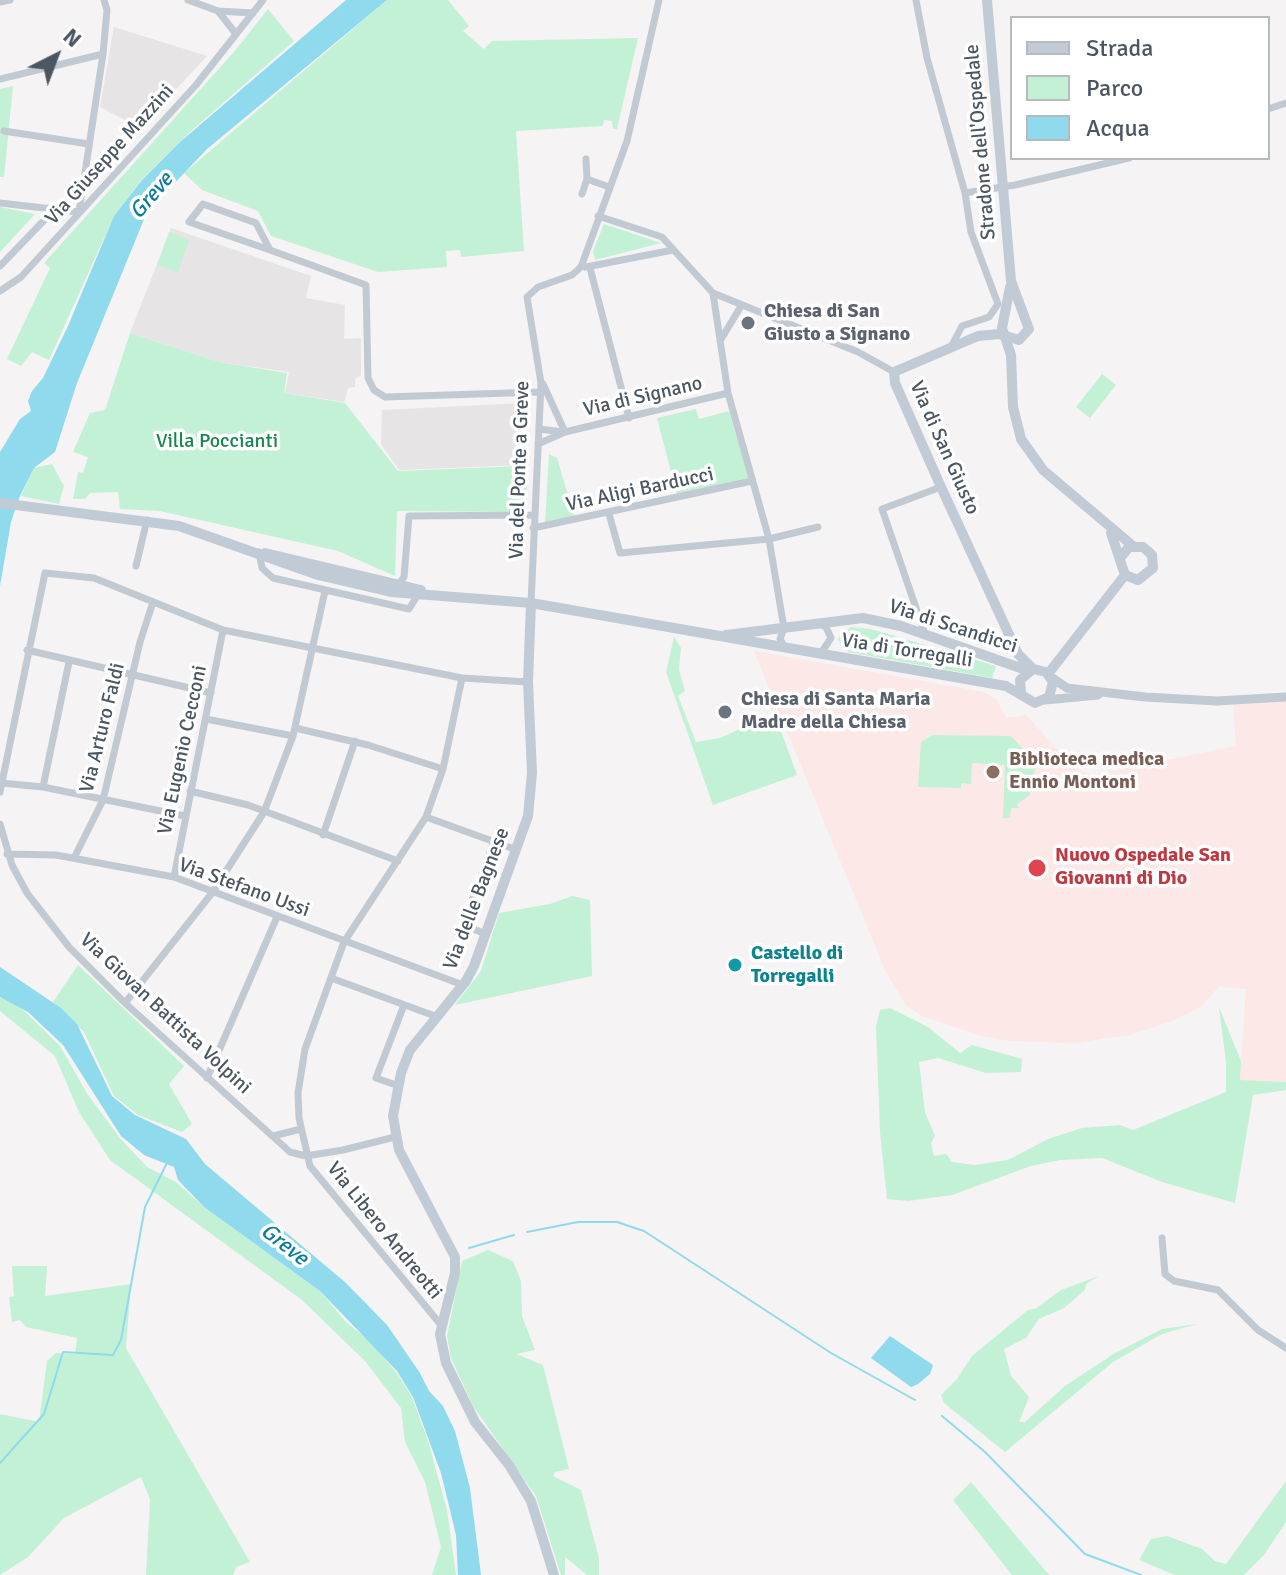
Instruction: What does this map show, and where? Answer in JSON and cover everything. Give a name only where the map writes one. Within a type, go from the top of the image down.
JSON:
[{"type":"main road","name":"Stradone dell'Ospedale","points":[[987,0],[1011,281],[1019,307],[1026,317]]},
{"type":"main road","name":"Stradone dell'Ospedale","points":[[1004,318],[1011,281]]},
{"type":"main road","points":[[894,372],[978,336],[1015,312],[1026,317],[1029,327],[1013,375]]},
{"type":"main road","points":[[1004,318],[1002,328],[1013,375],[1014,417],[1026,449],[1043,470],[1109,528],[1133,546],[1148,550],[1153,568],[1138,580],[1125,575]]},
{"type":"main road","points":[[978,336],[1006,336],[1018,340],[1026,335]]},
{"type":"main road","name":"Via di San Giusto","points":[[894,372],[895,383],[941,487],[1018,654],[1031,670]]},
{"type":"main road","points":[[0,503],[147,520],[196,531],[318,575],[398,585],[449,596]]},
{"type":"main road","points":[[1109,528],[1125,575]]},
{"type":"main road","points":[[1120,558],[1133,546]]},
{"type":"main road","points":[[1045,700],[1053,689],[1050,676],[1125,575]]},
{"type":"main road","points":[[370,582],[417,596],[449,596]]},
{"type":"main road","name":"Via di Torregalli","points":[[449,596],[531,603],[1006,686],[1021,693]]},
{"type":"main road","name":"Via delle Bagnese","points":[[531,603],[528,682],[532,786],[528,816],[486,934],[463,985],[410,1050],[393,1116],[395,1137],[455,1257],[455,1273],[441,1325],[440,1341],[455,1385],[475,1422],[509,1465],[531,1501],[554,1575]]},
{"type":"main road","name":"Via di Scandicci","points":[[784,628],[863,618],[925,634],[1050,676]]},
{"type":"main road","name":"Via di Torregalli","points":[[712,636],[784,628]]},
{"type":"main road","name":"Via di Scandicci","points":[[1031,670],[1020,680],[1021,693],[1031,702],[1045,700]]},
{"type":"street","points":[[0,2],[10,0]]},
{"type":"street","points":[[104,0],[107,10]]},
{"type":"street","points":[[0,203],[79,212],[107,10],[111,0]]},
{"type":"street","points":[[188,0],[218,11],[253,13]]},
{"type":"street","name":"Via Giuseppe Mazzini","points":[[0,291],[21,277],[196,85],[263,0]]},
{"type":"street","points":[[629,418],[585,267],[598,216],[627,141],[659,0]]},
{"type":"street","points":[[916,0],[927,58],[965,193],[969,227],[998,307],[989,317],[962,326],[951,347]]},
{"type":"street","points":[[218,11],[236,34]]},
{"type":"street","points":[[0,79],[103,54]]},
{"type":"street","points":[[4,131],[89,144]]},
{"type":"street","points":[[582,194],[587,179],[586,159]]},
{"type":"street","points":[[965,193],[1003,188],[1121,160]]},
{"type":"street","points":[[587,179],[609,187]]},
{"type":"street","points":[[270,250],[256,223],[203,204],[189,222],[366,285],[368,378],[374,390],[385,397],[541,392]]},
{"type":"street","points":[[0,266],[54,210]]},
{"type":"street","name":"Via di San Giusto","points":[[598,216],[657,235],[710,291],[858,352],[894,372]]},
{"type":"street","points":[[585,267],[673,250]]},
{"type":"street","name":"Via del Ponte a Greve","points":[[531,603],[541,392],[529,293],[585,267]]},
{"type":"street","points":[[710,291],[728,393],[769,539],[784,628],[780,639],[786,649]]},
{"type":"street","points":[[719,343],[741,306]]},
{"type":"street","points":[[540,377],[565,432]]},
{"type":"street","name":"Via di Signano","points":[[565,432],[728,393]]},
{"type":"street","points":[[539,429],[565,432]]},
{"type":"street","points":[[538,444],[565,432]]},
{"type":"street","name":"Via Aligi Barducci","points":[[533,528],[752,481]]},
{"type":"street","points":[[925,634],[882,509],[941,487]]},
{"type":"street","points":[[609,514],[620,553],[769,539],[818,527]]},
{"type":"street","points":[[398,585],[404,577],[409,516],[533,515]]},
{"type":"street","points":[[136,566],[147,520]]},
{"type":"street","points":[[259,552],[260,564],[271,577],[409,609],[417,596]]},
{"type":"street","points":[[0,792],[45,573],[94,578],[223,630],[462,678],[528,682]]},
{"type":"street","points":[[369,600],[370,582]]},
{"type":"street","points":[[125,1003],[212,893],[264,812],[294,732],[325,591]]},
{"type":"street","name":"Via Arturo Faldi","points":[[74,858],[103,800],[153,602]]},
{"type":"street","points":[[819,624],[829,631],[831,640],[819,655]]},
{"type":"street","name":"Via Eugenio Cecconi","points":[[174,877],[223,630]]},
{"type":"street","points":[[27,650],[211,693]]},
{"type":"street","points":[[43,787],[69,662]]},
{"type":"street","name":"Via di Scandicci","points":[[1050,676],[1067,688],[1114,694],[1217,701],[1286,697]]},
{"type":"street","points":[[395,1137],[306,1156],[298,1093],[303,1059],[344,942],[426,817],[443,769],[462,678]]},
{"type":"street","name":"Via di Scandicci","points":[[1045,700],[1114,694]]},
{"type":"street","points":[[206,719],[355,741],[443,769]]},
{"type":"street","points":[[323,835],[355,741]]},
{"type":"street","points":[[1,783],[43,787],[185,816]]},
{"type":"street","points":[[190,791],[264,812],[398,861]]},
{"type":"street","points":[[426,817],[517,850]]},
{"type":"street","name":"Via Giovan Battista Volpini","points":[[0,824],[7,854],[27,893],[50,923],[125,1003],[207,1078],[290,1152],[306,1156]]},
{"type":"street","points":[[486,934],[463,925],[494,842]]},
{"type":"street","name":"Via Stefano Ussi","points":[[7,854],[74,858],[174,877],[463,985]]},
{"type":"street","points":[[207,1078],[277,917]]},
{"type":"street","points":[[331,978],[435,1016]]},
{"type":"street","points":[[399,1086],[376,1078],[404,1005]]},
{"type":"street","points":[[273,1136],[301,1129]]},
{"type":"street","name":"Via Libero Andreotti","points":[[306,1156],[314,1172],[441,1325]]},
{"type":"street","points":[[1162,1238],[1165,1274],[1174,1281],[1218,1290],[1258,1330],[1286,1348]]},
{"type":"shaded area","points":[[114,27],[207,56],[140,128],[100,107]]},
{"type":"shaded area","points":[[171,228],[311,276],[306,298],[345,305],[344,339],[361,338],[361,375],[355,379],[355,387],[348,388],[344,402],[285,393],[289,372],[219,362],[130,333]]},
{"type":"shaded area","points":[[525,403],[521,465],[399,470],[381,444],[382,410]]},
{"type":"shaded area","name":"Nuovo Ospedale San Giovanni di Dio","points":[[754,651],[984,692],[997,700],[1006,718],[1026,715],[1074,768],[1093,775],[1236,746],[1233,705],[1286,702],[1286,1082],[1240,1080],[1246,989],[1219,986],[1201,1007],[1172,1021],[1129,1035],[1074,1043],[1010,1041],[982,1036],[922,1016],[906,1005],[885,970]]},
{"type":"green space","points":[[387,0],[448,0],[469,26],[463,31],[484,49],[492,41],[638,38],[617,129],[613,129],[612,121],[604,120],[603,126],[516,131],[524,251],[461,257],[460,250],[446,251],[447,267],[378,272],[271,236],[258,211],[202,190],[184,173]]},
{"type":"green space","points":[[268,9],[294,41],[191,131],[142,179],[114,216],[49,360],[32,352],[21,366],[7,359],[50,268],[44,263],[234,52]]},
{"type":"green space","points":[[13,86],[4,177],[0,177],[0,89]]},
{"type":"green space","points":[[0,207],[35,214],[0,252]]},
{"type":"green space","points":[[604,224],[661,243],[595,260],[593,251]]},
{"type":"green space","points":[[169,232],[189,240],[178,272],[157,265]]},
{"type":"green space","name":"Villa Poccianti","points":[[130,333],[219,362],[287,373],[284,393],[345,403],[398,471],[521,466],[523,450],[529,448],[526,512],[397,511],[395,576],[338,551],[160,511],[120,509],[118,492],[90,493],[85,499],[73,499],[78,472],[83,473],[88,457],[73,452],[90,413],[105,410]]},
{"type":"green space","points":[[1102,374],[1116,385],[1090,418],[1076,407]]},
{"type":"green space","points":[[696,409],[699,419],[729,411],[749,478],[677,495],[657,418]]},
{"type":"green space","points":[[549,454],[557,458],[574,516],[545,522]]},
{"type":"green space","points":[[52,464],[64,486],[59,504],[21,496],[34,468]]},
{"type":"green space","points":[[851,627],[871,629],[996,666],[992,678],[848,652],[838,640],[841,633]]},
{"type":"green space","points":[[674,637],[681,648],[679,670],[685,691],[678,696],[696,742],[720,738],[753,723],[755,728],[777,720],[797,775],[713,805],[666,672]]},
{"type":"green space","points":[[932,735],[1011,736],[1036,763],[1030,795],[1017,804],[1019,808],[1011,808],[1010,818],[1003,818],[1005,765],[972,763],[971,784],[961,783],[961,788],[918,787],[921,742]]},
{"type":"green space","points":[[572,896],[590,900],[592,976],[455,1005],[481,971],[499,913],[550,904]]},
{"type":"green space","points":[[78,965],[184,1066],[169,1084],[192,1124],[182,1132],[138,1115],[114,1096],[84,1032],[53,1002]]},
{"type":"green space","points":[[0,997],[18,1005],[60,1046],[88,1095],[120,1138],[147,1167],[176,1182],[204,1207],[320,1291],[345,1321],[374,1345],[399,1376],[412,1397],[428,1441],[447,1510],[456,1575],[432,1575],[441,1547],[425,1482],[405,1442],[401,1408],[365,1361],[302,1300],[110,1160],[79,1112],[55,1056],[0,1011]]},
{"type":"green space","points":[[1219,1007],[1241,1061],[1240,1080],[1286,1082],[1286,1090],[1253,1095],[1235,1203],[1162,1182],[1102,1158],[1060,1160],[1031,1166],[952,1195],[908,1201],[887,1199],[880,1132],[876,1027],[880,1010],[890,1008],[928,1027],[960,1053],[972,1045],[1022,1059],[1021,1072],[986,1073],[938,1058],[919,1062],[925,1112],[935,1136],[931,1143],[934,1156],[946,1154],[952,1162],[975,1165],[1008,1160],[1048,1139],[1082,1128],[1120,1125],[1133,1130],[1226,1092],[1226,1062]]},
{"type":"green space","points":[[488,1250],[513,1261],[521,1281],[522,1316],[535,1350],[516,1354],[543,1365],[569,1469],[555,1472],[553,1476],[581,1490],[599,1558],[599,1575],[587,1575],[565,1557],[565,1575],[561,1575],[536,1496],[473,1406],[451,1358],[447,1336],[462,1261]]},
{"type":"green space","points":[[12,1266],[47,1266],[45,1296],[131,1284],[126,1348],[250,1562],[236,1567],[233,1575],[146,1575],[150,1499],[141,1477],[64,1518],[28,1557],[0,1575],[0,1414],[39,1422],[47,1361],[56,1353],[75,1354],[77,1338],[26,1327],[20,1320],[12,1322],[9,1297],[14,1296]]},
{"type":"green space","points":[[1099,1276],[1086,1284],[1085,1290],[1064,1308],[1039,1319],[1026,1338],[1004,1349],[1011,1376],[1029,1397],[1019,1422],[1025,1422],[1065,1386],[1115,1353],[1162,1329],[1197,1324],[1162,1334],[1113,1362],[1005,1452],[944,1403],[941,1395],[957,1379],[972,1356],[1028,1310],[1035,1309],[1061,1290]]},
{"type":"green space","points":[[1286,1481],[1286,1522],[1264,1555],[1244,1575],[1175,1575],[1139,1560],[1151,1539],[1167,1536],[1202,1549],[1215,1561],[1226,1564]]},
{"type":"green space","points":[[971,1482],[1049,1575],[1012,1575],[953,1500]]},
{"type":"water","name":"Greve","points":[[346,0],[387,0],[207,149],[147,212],[77,383],[55,452],[34,468],[20,496],[11,522],[0,586],[0,452],[20,419],[31,411],[28,401],[32,391],[43,378],[68,326],[114,216],[142,180],[180,142]]},
{"type":"water","name":"Greve","points":[[0,967],[61,1008],[77,1024],[112,1096],[135,1115],[186,1139],[205,1164],[346,1283],[387,1325],[429,1391],[443,1406],[455,1431],[470,1488],[481,1575],[458,1575],[456,1535],[441,1473],[413,1397],[397,1371],[320,1291],[204,1207],[178,1180],[174,1167],[144,1155],[121,1136],[63,1045],[28,1012],[0,997]]},
{"type":"water","points":[[890,1336],[933,1365],[930,1374],[918,1384],[911,1387],[871,1358]]},
{"type":"waterway","points":[[0,1463],[44,1414],[63,1352],[113,1355],[121,1340],[145,1207],[167,1163]]},
{"type":"waterway","points":[[527,1232],[578,1222],[617,1222],[644,1231],[831,1353],[915,1400]]},
{"type":"waterway","points":[[469,1248],[514,1235]]},
{"type":"waterway","points":[[942,1416],[985,1452],[1085,1554],[1141,1575]]},
{"type":"place","name":"Chiesa di San Giusto a Signano","points":[[748,323]]},
{"type":"place","name":"Chiesa di Santa Maria Madre della Chiesa","points":[[725,712]]},
{"type":"place","name":"Biblioteca medica Ennio Montoni","points":[[993,772]]},
{"type":"place","name":"Nuovo Ospedale San Giovanni di Dio","points":[[1037,868]]},
{"type":"place","name":"Castello di Torregalli","points":[[735,965]]}]
